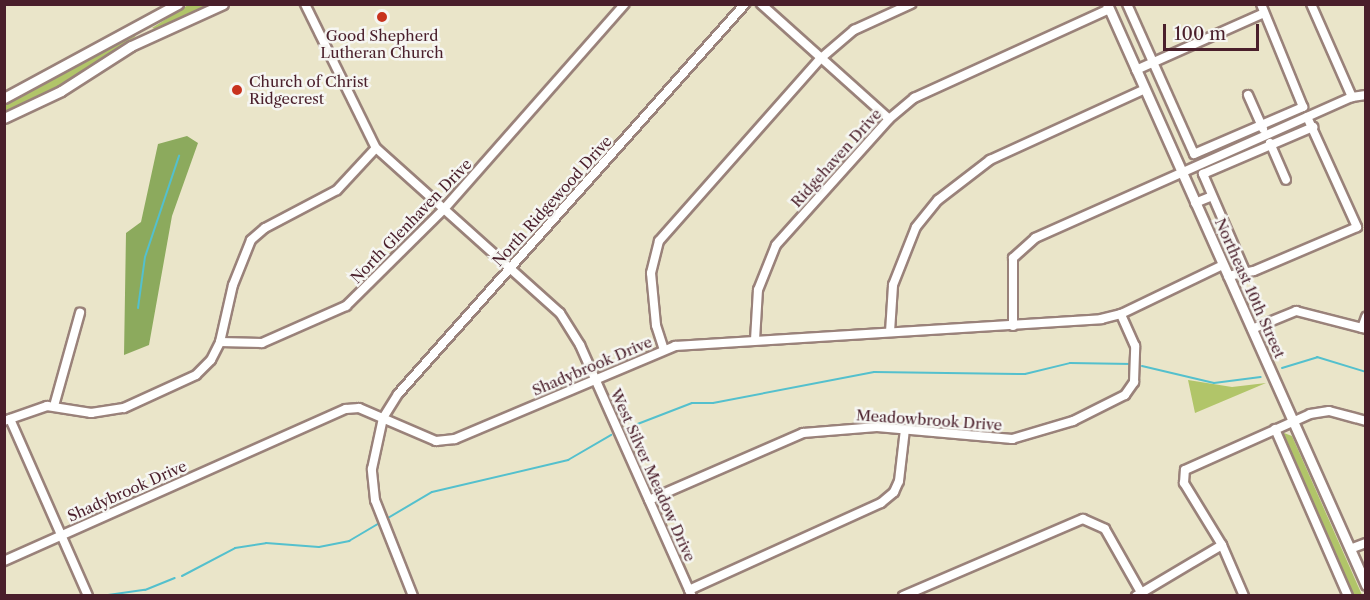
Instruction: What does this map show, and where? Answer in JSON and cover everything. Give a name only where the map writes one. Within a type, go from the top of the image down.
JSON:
[{"type":"main road","points":[[4,98],[60,70],[140,22],[178,4]]},
{"type":"main road","points":[[4,118],[61,91],[147,39],[223,4]]},
{"type":"main road","name":"Northeast 10th Street","points":[[1108,7],[1365,585]]},
{"type":"main road","points":[[140,22],[147,39]]},
{"type":"street","name":"West Silver Meadow Drive","points":[[304,4],[376,148],[560,313],[594,379],[691,593]]},
{"type":"street","name":"North Glenhaven Drive","points":[[220,342],[262,343],[346,306],[444,209],[625,4]]},
{"type":"street","name":"North Ridgewood Drive","points":[[383,417],[398,394],[745,4]]},
{"type":"street","points":[[760,4],[889,119]]},
{"type":"street","points":[[664,350],[656,325],[651,273],[659,241],[820,58],[854,30],[911,4]]},
{"type":"street","points":[[1126,4],[1194,154],[1303,107],[1260,4]]},
{"type":"street","points":[[1311,4],[1352,97]]},
{"type":"street","name":"Ridgehaven Drive","points":[[755,340],[758,290],[776,245],[889,119],[914,98],[1108,7]]},
{"type":"street","points":[[1136,70],[1264,13]]},
{"type":"street","points":[[890,332],[893,285],[916,226],[938,200],[990,160],[1145,89]]},
{"type":"street","points":[[1248,95],[1286,180]]},
{"type":"street","points":[[1013,326],[1011,270],[1021,247],[1182,172],[1352,97],[1365,95]]},
{"type":"street","points":[[1228,276],[1254,271],[1357,227],[1307,117]]},
{"type":"street","points":[[1245,271],[1203,174],[1313,127]]},
{"type":"street","points":[[88,596],[7,420],[34,409],[54,406],[91,413],[124,408],[196,375],[211,360],[220,342],[233,285],[251,240],[265,228],[337,190],[376,148]]},
{"type":"street","points":[[1195,203],[1212,196]]},
{"type":"street","name":"Shadybrook Drive","points":[[4,561],[332,413],[359,408],[436,441],[455,439],[664,350],[699,342],[1013,326],[1121,314],[1223,265]]},
{"type":"street","points":[[1252,329],[1296,310],[1364,328],[1365,317]]},
{"type":"street","points":[[54,406],[80,313]]},
{"type":"street","name":"Meadowbrook Drive","points":[[649,500],[803,433],[846,429],[905,429],[1012,439],[1073,421],[1125,395],[1134,382],[1135,346],[1121,314]]},
{"type":"street","points":[[1244,596],[1222,546],[1184,483],[1183,473],[1293,421],[1329,411],[1365,421]]},
{"type":"street","points":[[383,417],[372,469],[381,517],[413,596]]},
{"type":"street","points":[[691,593],[881,503],[894,492],[899,481],[905,429]]},
{"type":"street","points":[[1275,429],[1348,596]]},
{"type":"street","points":[[903,596],[1083,519],[1105,529],[1140,595],[1222,546]]},
{"type":"street","points":[[1350,549],[1365,543]]},
{"type":"green space","points":[[188,5],[214,5],[158,30],[152,28]]},
{"type":"green space","points":[[138,30],[135,37],[55,90],[5,114],[4,104]]},
{"type":"green space","points":[[187,136],[198,143],[172,216],[149,345],[124,355],[126,233],[141,222],[158,144]]},
{"type":"green space","points":[[1188,380],[1232,387],[1266,383],[1195,413]]},
{"type":"green space","points":[[1284,433],[1292,436],[1362,595],[1352,595],[1282,438]]},
{"type":"waterway","points":[[138,308],[145,257],[179,156]]},
{"type":"waterway","points":[[1282,368],[1317,357],[1366,372]]},
{"type":"waterway","points":[[622,430],[692,403],[713,403],[874,372],[1025,374],[1070,363],[1132,364]]},
{"type":"waterway","points":[[1142,366],[1214,383],[1261,377]]},
{"type":"waterway","points":[[182,576],[235,548],[266,543],[319,547],[349,541],[432,492],[568,460],[611,435]]},
{"type":"waterway","points":[[108,595],[145,590],[175,578]]},
{"type":"place","name":"Good Shepherd Lutheran Church","points":[[382,17]]},
{"type":"place","name":"Church of Christ Ridgecrest","points":[[237,90]]}]
